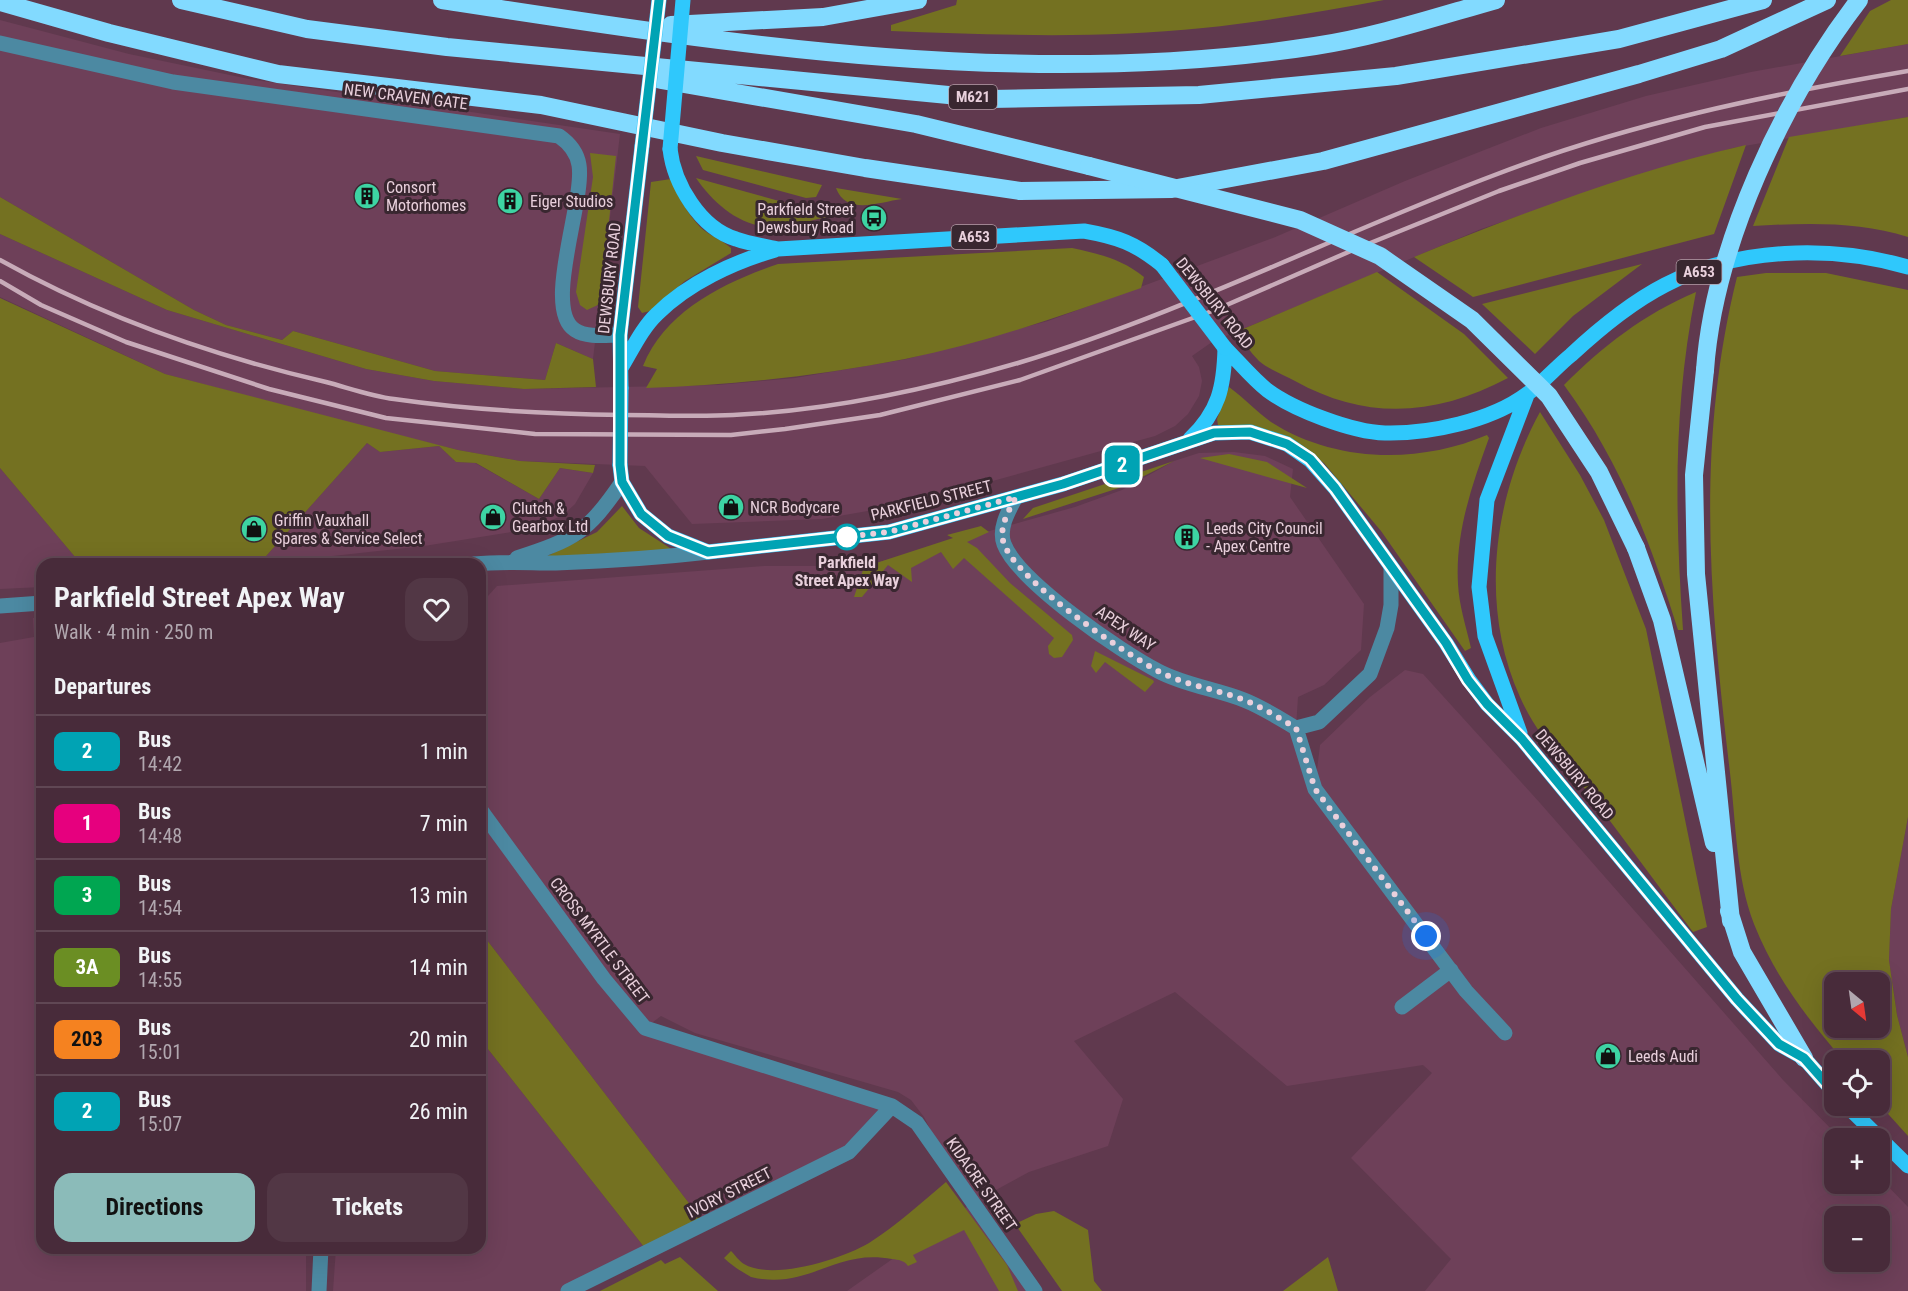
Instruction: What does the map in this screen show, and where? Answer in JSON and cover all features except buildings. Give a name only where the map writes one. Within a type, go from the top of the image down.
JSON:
[{"type":"highway","name":"M621","points":[[181,0],[307,29],[447,46],[990,99],[1198,95],[1396,76],[1619,39],[1764,0]]},
{"type":"highway","name":"M621","points":[[442,0],[624,28],[771,47],[945,60],[1069,65],[1198,60],[1316,46],[1398,28],[1496,0]]},
{"type":"highway","points":[[624,28],[823,17],[918,0]]},
{"type":"highway","points":[[0,2],[109,33],[278,74],[541,105],[843,164],[1020,191],[1172,189],[1323,161],[1639,74],[1721,49],[1827,0]]},
{"type":"highway","points":[[1731,921],[1696,574],[1694,475],[1707,338],[1744,208],[1778,130],[1832,35],[1859,0]]},
{"type":"highway","points":[[447,46],[774,97],[916,124],[1300,220],[1380,256],[1463,313],[1549,396],[1599,472],[1636,548],[1662,620],[1731,921],[1742,952],[1804,1058]]},
{"type":"main road","name":"DEWSBURY ROAD","points":[[659,0],[620,335],[620,465],[622,482],[641,514],[668,536],[708,552]]},
{"type":"main road","name":"DEWSBURY ROAD","points":[[683,0],[670,148],[672,168],[689,200],[709,224],[734,239],[778,249],[1084,231],[1115,236],[1140,247],[1162,265],[1225,348],[1267,390],[1307,412],[1334,422],[1384,433],[1453,426],[1499,409],[1527,395],[1624,310],[1666,285],[1691,274],[1779,253],[1839,254],[1908,267]]},
{"type":"main road","name":"A653","points":[[621,369],[657,314],[694,286],[741,260],[778,249]]},
{"type":"main road","name":"A653","points":[[1186,443],[1207,422],[1224,384],[1225,348]]},
{"type":"main road","name":"A653","points":[[1522,739],[1485,636],[1479,587],[1487,500],[1527,395]]},
{"type":"main road","name":"PARKFIELD STREET","points":[[708,552],[889,532],[1016,497],[1214,433],[1250,432],[1287,444],[1310,459]]},
{"type":"main road","name":"DEWSBURY ROAD","points":[[1310,459],[1335,488],[1487,704],[1522,739],[1737,999],[1779,1044],[1804,1058],[1824,1081]]},
{"type":"main road","points":[[1857,1116],[1908,1166]]},
{"type":"street","name":"NEW CRAVEN GATE","points":[[0,43],[173,82],[559,136],[575,152],[580,176],[562,308],[574,330],[585,334],[620,335]]},
{"type":"street","name":"PARKFIELD STREET","points":[[486,563],[508,560],[545,549],[578,534],[600,515],[622,482]]},
{"type":"street","name":"APEX WAY","points":[[1016,497],[1007,513],[1003,529],[1004,543],[1030,577],[1058,601],[1095,630],[1159,671],[1245,700],[1296,728]]},
{"type":"street","name":"PARKFIELD STREET","points":[[508,560],[554,563],[664,558],[708,552]]},
{"type":"street","points":[[1391,567],[1391,605],[1387,628],[1370,674],[1319,722],[1296,728],[1315,789],[1451,970],[1505,1033]]},
{"type":"street","points":[[0,606],[36,603]]},
{"type":"street","name":"CROSS MYRTLE STREET","points":[[486,817],[604,979],[645,1028],[892,1106]]},
{"type":"street","points":[[1402,1007],[1451,970]]},
{"type":"street","name":"IVORY STREET","points":[[568,1291],[849,1152],[892,1106]]},
{"type":"street","name":"KIDACRE STREET","points":[[892,1106],[917,1123],[1035,1291]]},
{"type":"street","points":[[319,1291],[321,1254]]},
{"type":"shaded area","points":[[957,0],[1384,0],[1226,26],[1125,34],[969,34],[891,31],[891,25],[956,5]]},
{"type":"shaded area","points":[[1891,0],[1908,0],[1908,44],[1840,56],[1870,11]]},
{"type":"shaded area","points":[[0,20],[129,54],[249,79],[620,134],[593,359],[556,343],[545,380],[435,371],[293,331],[282,340],[226,325],[194,310],[0,197]]},
{"type":"shaded area","points":[[1908,44],[1908,117],[1733,148],[1648,172],[1481,229],[1212,342],[1192,356],[1199,367],[1202,381],[1199,396],[1188,414],[1175,426],[1155,436],[913,503],[822,519],[692,524],[645,466],[520,461],[458,450],[361,426],[165,374],[0,297],[0,234],[167,310],[366,369],[434,381],[524,389],[718,385],[795,378],[907,359],[1048,321],[1273,238],[1405,181],[1541,128],[1646,96],[1751,72]]},
{"type":"shaded area","points":[[1908,117],[1908,237],[1851,226],[1812,224],[1753,226],[1789,137]]},
{"type":"shaded area","points":[[1746,145],[1714,234],[1473,297],[1414,257],[1578,194],[1662,167]]},
{"type":"shaded area","points":[[590,153],[616,156],[600,304],[587,310],[580,305],[576,292],[593,177]]},
{"type":"shaded area","points":[[696,156],[822,185],[816,197],[806,198],[703,170]]},
{"type":"shaded area","points":[[696,178],[833,216],[780,227],[749,223],[728,212]]},
{"type":"shaded area","points":[[671,179],[695,222],[731,248],[731,253],[685,281],[650,311],[642,313],[638,307],[651,182]]},
{"type":"shaded area","points":[[836,188],[902,199],[855,205],[841,197]]},
{"type":"shaded area","points":[[0,197],[194,310],[226,325],[282,340],[293,331],[435,371],[545,380],[556,343],[593,359],[596,387],[524,389],[434,381],[366,369],[167,310],[0,234]]},
{"type":"shaded area","points":[[1072,248],[1119,261],[1144,277],[1141,288],[995,337],[905,359],[776,379],[646,388],[657,369],[643,366],[653,346],[666,329],[699,301],[737,280],[778,264]]},
{"type":"shaded area","points":[[1642,264],[1573,316],[1535,354],[1482,304]]},
{"type":"shaded area","points":[[1377,272],[1464,334],[1508,378],[1481,391],[1428,406],[1402,409],[1375,408],[1349,403],[1322,394],[1271,369],[1259,361],[1236,332]]},
{"type":"shaded area","points":[[1766,273],[1826,273],[1908,290],[1908,817],[1891,909],[1889,960],[1897,1015],[1908,1057],[1908,1136],[1890,1116],[1890,1050],[1835,1050],[1825,1038],[1890,1038],[1890,972],[1824,972],[1824,1037],[1793,996],[1772,962],[1748,906],[1738,850],[1712,586],[1711,463],[1715,402],[1724,340],[1737,277]]},
{"type":"shaded area","points":[[1696,292],[1683,377],[1680,418],[1678,544],[1683,630],[1678,630],[1632,503],[1602,443],[1564,385],[1625,332],[1659,310]]},
{"type":"shaded area","points":[[0,298],[165,374],[458,450],[520,461],[595,465],[593,473],[560,468],[539,499],[476,463],[456,462],[439,446],[380,452],[367,443],[264,558],[76,558],[0,468]]},
{"type":"shaded area","points":[[1229,387],[1271,422],[1296,436],[1350,452],[1378,455],[1434,451],[1487,435],[1489,438],[1466,510],[1459,546],[1458,584],[1471,648],[1465,651],[1381,531],[1324,463],[1309,452],[1218,425],[1217,419]]},
{"type":"shaded area","points":[[1540,412],[1580,475],[1604,520],[1646,629],[1707,927],[1693,932],[1592,797],[1543,737],[1520,697],[1507,662],[1499,626],[1496,590],[1497,553],[1502,516],[1511,480]]},
{"type":"shaded area","points":[[367,443],[380,452],[439,446],[456,462],[475,463],[539,499],[560,468],[593,473],[575,504],[562,516],[524,530],[424,546],[314,558],[264,558]]},
{"type":"shaded area","points":[[1234,452],[1265,456],[1293,469],[1290,497],[1364,604],[1361,650],[1324,685],[1298,697],[1296,728],[1315,787],[1320,745],[1370,697],[1405,670],[1423,674],[1540,803],[1783,1080],[1830,1128],[1824,1128],[1824,1194],[1890,1194],[1890,1188],[1908,1207],[1908,1291],[1425,1291],[1451,1259],[1351,1158],[1432,1073],[1423,1065],[1287,1086],[1175,992],[1074,1041],[1123,1099],[1108,1146],[1029,1172],[972,1203],[955,1178],[924,1117],[911,1100],[898,1092],[695,1033],[661,1016],[645,1028],[890,1108],[849,1152],[705,1224],[486,939],[486,598],[497,586],[764,566],[865,566],[1075,507],[1122,490],[1174,461],[1199,453]]},
{"type":"shaded area","points":[[1229,454],[1267,462],[1307,488],[1200,458]]},
{"type":"shaded area","points":[[1174,461],[1122,487],[1023,519],[1033,508]]},
{"type":"shaded area","points":[[0,468],[76,558],[36,558],[36,587],[0,589]]},
{"type":"shaded area","points":[[622,506],[639,528],[673,550],[545,557],[597,532]]},
{"type":"shaded area","points":[[981,526],[989,532],[967,542],[977,548],[1010,583],[1072,635],[1073,640],[1062,657],[1054,658],[1049,654],[1048,646],[1054,638],[964,558],[953,569],[941,552],[911,568],[912,582],[888,565],[862,597],[854,597],[864,567],[953,538],[947,535]]},
{"type":"shaded area","points":[[33,618],[36,618],[36,1254],[306,1254],[306,1291],[0,1291],[0,643],[34,637]]},
{"type":"shaded area","points":[[1095,651],[1154,682],[1145,692],[1105,662],[1096,673],[1091,666]]},
{"type":"shaded area","points":[[1908,817],[1908,1057],[1897,1015],[1889,960],[1891,909]]},
{"type":"shaded area","points":[[486,939],[705,1224],[648,1252],[486,1047]]},
{"type":"shaded area","points":[[486,1047],[648,1252],[567,1291],[333,1291],[336,1254],[486,1254]]},
{"type":"shaded area","points":[[946,1182],[1007,1265],[1018,1291],[999,1291],[964,1230],[913,1255],[917,1262],[908,1266],[899,1260],[872,1257],[854,1259],[789,1279],[771,1280],[751,1277],[724,1258],[731,1251],[744,1264],[757,1269],[772,1270],[807,1266],[825,1261],[869,1243]]},
{"type":"shaded area","points":[[972,1203],[1035,1291],[847,1291]]},
{"type":"shaded area","points":[[1054,1211],[1088,1230],[1094,1281],[1102,1291],[1062,1291],[1015,1224],[1036,1214]]},
{"type":"shaded area","points":[[680,1257],[718,1291],[600,1291],[661,1260],[665,1264]]},
{"type":"shaded area","points":[[1328,1257],[1338,1291],[1283,1291]]},
{"type":"railway","points":[[0,260],[78,299],[159,333],[242,360],[385,398],[480,409],[565,414],[706,416],[769,413],[877,398],[1018,363],[1138,322],[1433,199],[1594,141],[1749,101],[1908,71]]},
{"type":"railway","points":[[0,281],[41,305],[126,342],[269,389],[386,418],[535,434],[731,435],[880,415],[1020,380],[1215,310],[1353,250],[1499,191],[1580,163],[1705,127],[1908,89]]},
{"type":"bus line","name":"2","points":[[659,0],[620,335],[620,465],[622,482],[641,514],[668,536],[708,552],[889,532],[1063,484],[1214,433],[1250,432],[1287,444],[1310,459],[1335,488],[1487,704],[1522,739],[1737,999],[1779,1044],[1804,1058],[1824,1081]]},
{"type":"place","name":"Consort Motorhomes","points":[[367,196]]},
{"type":"place","name":"Eiger Studios","points":[[510,201]]},
{"type":"place","name":"Parkfield Street Dewsbury Road","points":[[874,218]]},
{"type":"place","name":"NCR Bodycare","points":[[731,507]]},
{"type":"place","name":"Clutch & Gearbox Ltd","points":[[493,517]]},
{"type":"place","name":"Griffin Vauxhall Spares & Service Select","points":[[254,529]]},
{"type":"place","name":"Parkfield Street Apex Way","points":[[847,537]]},
{"type":"place","name":"Leeds City Council - Apex Centre","points":[[1187,537]]},
{"type":"place","name":"Leeds Audi","points":[[1608,1056]]},
{"type":"route","points":[[847,537],[844,537],[889,532],[1016,497],[1007,513],[1003,529],[1004,543],[1012,557],[1030,577],[1058,601],[1095,630],[1159,671],[1245,700],[1296,728],[1315,789],[1426,936]]}]
